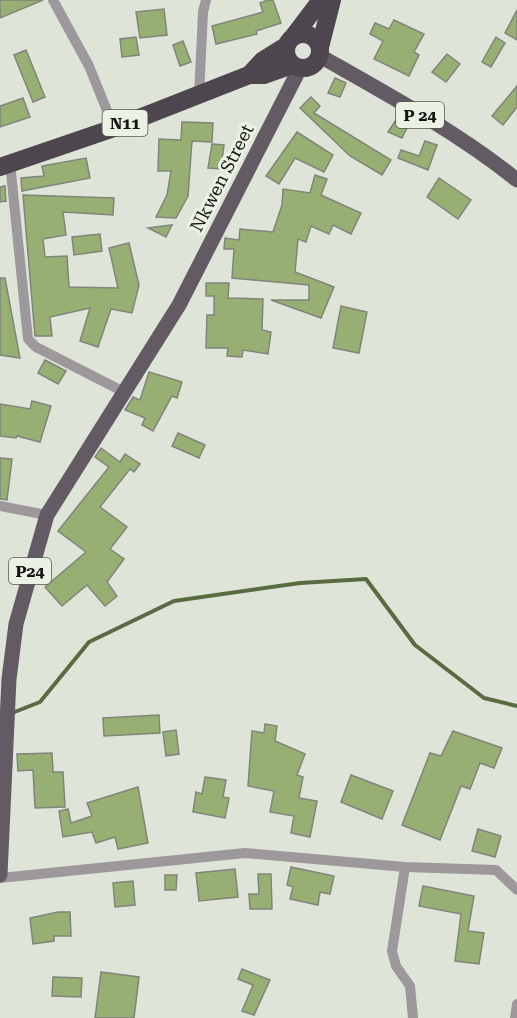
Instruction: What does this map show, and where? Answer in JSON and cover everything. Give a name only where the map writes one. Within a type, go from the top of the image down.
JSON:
[{"type":"highway","points":[[321,0],[290,41],[287,60],[296,67],[310,67],[320,51],[332,0]]},
{"type":"highway","points":[[290,41],[309,35],[320,51]]},
{"type":"highway","name":"N11","points":[[249,75],[262,61],[290,41]]},
{"type":"highway","name":"N11","points":[[5,165],[114,128],[249,75],[264,75],[296,67]]},
{"type":"main road","name":"P 24","points":[[320,51],[494,161],[517,180]]},
{"type":"main road","name":"Nkwen Street","points":[[124,392],[179,305],[296,67]]},
{"type":"main road","name":"P24","points":[[0,877],[9,680],[16,624],[47,515],[124,392]]},
{"type":"street","points":[[54,0],[89,66],[114,128]]},
{"type":"street","points":[[199,96],[203,12],[206,0]]},
{"type":"street","points":[[5,165],[28,339],[36,347],[124,392]]},
{"type":"street","points":[[0,506],[47,515]]},
{"type":"street","points":[[0,877],[245,853],[405,867],[496,870],[517,890]]},
{"type":"street","points":[[405,867],[392,951],[396,966],[410,986],[413,1018]]},
{"type":"street","points":[[516,1018],[517,1005]]},
{"type":"building","points":[[0,0],[43,0],[0,18]]},
{"type":"building","points":[[273,0],[281,23],[256,31],[257,34],[216,44],[212,26],[263,12],[260,3]]},
{"type":"building","points":[[164,9],[167,35],[140,38],[136,12]]},
{"type":"building","points":[[517,10],[517,40],[505,33]]},
{"type":"building","points":[[394,20],[424,34],[414,52],[419,55],[409,76],[374,59],[383,41],[370,34],[375,23],[389,29]]},
{"type":"building","points":[[136,37],[139,55],[122,57],[120,39]]},
{"type":"building","points":[[496,37],[505,43],[491,67],[482,62]]},
{"type":"building","points":[[183,41],[191,62],[180,66],[173,45]]},
{"type":"building","points":[[26,50],[45,97],[33,102],[14,55]]},
{"type":"building","points":[[447,54],[460,64],[446,82],[432,72]]},
{"type":"building","points":[[335,78],[346,83],[340,97],[328,93]]},
{"type":"building","points":[[517,86],[517,107],[503,125],[492,116]]},
{"type":"building","points":[[311,97],[320,106],[314,113],[391,160],[382,175],[350,156],[300,108]]},
{"type":"building","points":[[23,98],[30,117],[0,127],[0,106]]},
{"type":"building","points":[[398,117],[410,122],[402,138],[388,132]]},
{"type":"building","points":[[182,122],[213,123],[212,142],[192,141],[188,196],[176,218],[156,217],[167,195],[171,171],[158,171],[159,139],[181,140]]},
{"type":"building","points":[[297,132],[333,155],[324,172],[295,158],[279,184],[266,176]]},
{"type":"building","points":[[425,141],[437,145],[428,170],[398,158],[401,150],[419,156]]},
{"type":"building","points":[[212,144],[224,145],[221,169],[208,168]]},
{"type":"building","points":[[86,158],[90,178],[22,191],[21,178],[44,176],[42,166]]},
{"type":"building","points":[[315,175],[327,179],[321,195],[361,213],[351,234],[333,225],[329,234],[311,226],[306,242],[298,239],[295,272],[334,287],[321,318],[271,300],[309,300],[309,285],[232,278],[234,249],[224,249],[225,238],[239,240],[240,229],[273,232],[282,205],[283,189],[310,193]]},
{"type":"building","points":[[439,178],[471,200],[458,219],[427,197]]},
{"type":"building","points":[[5,186],[6,201],[0,202],[0,187]]},
{"type":"building","points":[[23,195],[114,198],[113,215],[63,212],[66,235],[43,239],[45,257],[67,256],[69,287],[118,288],[109,248],[129,243],[139,285],[132,313],[111,309],[98,347],[80,341],[90,308],[50,317],[52,336],[35,336]]},
{"type":"building","points":[[172,225],[166,237],[148,228]]},
{"type":"building","points":[[100,234],[102,251],[74,255],[72,237]]},
{"type":"building","points":[[0,278],[5,278],[20,358],[0,355]]},
{"type":"building","points":[[206,283],[229,283],[228,298],[263,299],[262,330],[271,332],[268,354],[243,350],[242,357],[227,356],[228,348],[206,348],[207,315],[214,315],[214,296],[206,296]]},
{"type":"building","points":[[341,306],[367,312],[359,353],[333,348]]},
{"type":"building","points":[[45,360],[66,371],[58,384],[38,373]]},
{"type":"building","points":[[149,372],[182,382],[177,398],[172,396],[153,431],[142,425],[145,418],[125,410],[133,397],[140,400]]},
{"type":"building","points":[[32,401],[51,406],[40,442],[17,436],[16,438],[0,436],[0,404],[30,409]]},
{"type":"building","points":[[178,433],[205,445],[199,458],[172,446]]},
{"type":"building","points":[[101,448],[120,462],[125,454],[140,464],[134,472],[130,469],[100,507],[127,527],[110,549],[124,559],[107,582],[117,596],[105,606],[87,585],[62,606],[45,587],[86,552],[58,531],[109,467],[95,457]]},
{"type":"building","points":[[0,458],[12,459],[7,500],[0,499]]},
{"type":"building","points":[[159,715],[160,733],[104,736],[103,718]]},
{"type":"building","points":[[265,724],[277,726],[275,741],[305,754],[297,775],[303,777],[299,798],[317,801],[310,837],[291,833],[294,816],[270,812],[274,791],[248,786],[252,731],[264,733]]},
{"type":"building","points":[[176,730],[179,754],[166,756],[163,732]]},
{"type":"building","points":[[453,731],[502,748],[494,768],[480,763],[470,789],[461,786],[440,840],[402,825],[430,753],[441,756]]},
{"type":"building","points":[[52,753],[53,772],[63,772],[65,807],[35,808],[33,770],[18,771],[17,754]]},
{"type":"building","points":[[351,775],[393,791],[382,819],[341,802]]},
{"type":"building","points":[[205,777],[226,780],[223,797],[229,798],[225,818],[193,812],[196,792],[202,794]]},
{"type":"building","points":[[138,787],[148,843],[118,849],[115,837],[96,843],[92,832],[63,837],[59,811],[68,809],[71,823],[92,816],[87,803]]},
{"type":"building","points":[[478,829],[501,836],[495,857],[472,851]]},
{"type":"building","points":[[291,867],[334,876],[330,894],[320,892],[318,905],[290,899],[293,887],[287,885]]},
{"type":"building","points":[[235,869],[238,897],[199,901],[196,873]]},
{"type":"building","points":[[258,874],[271,874],[272,909],[250,909],[249,894],[259,894]]},
{"type":"building","points":[[165,875],[177,875],[176,890],[165,890]]},
{"type":"building","points":[[133,881],[135,905],[115,907],[113,883]]},
{"type":"building","points":[[423,886],[474,896],[468,931],[484,933],[479,964],[455,961],[461,914],[419,906]]},
{"type":"building","points":[[70,912],[71,936],[54,936],[54,941],[33,944],[30,918]]},
{"type":"building","points":[[242,969],[270,980],[254,1015],[242,1011],[253,985],[238,979]]},
{"type":"building","points":[[101,972],[139,977],[134,1018],[95,1018]]},
{"type":"building","points":[[53,977],[82,978],[81,997],[52,996]]},
{"type":"waterway","points":[[12,713],[40,702],[89,642],[174,601],[300,583],[366,579],[415,645],[484,698],[517,706]]}]
